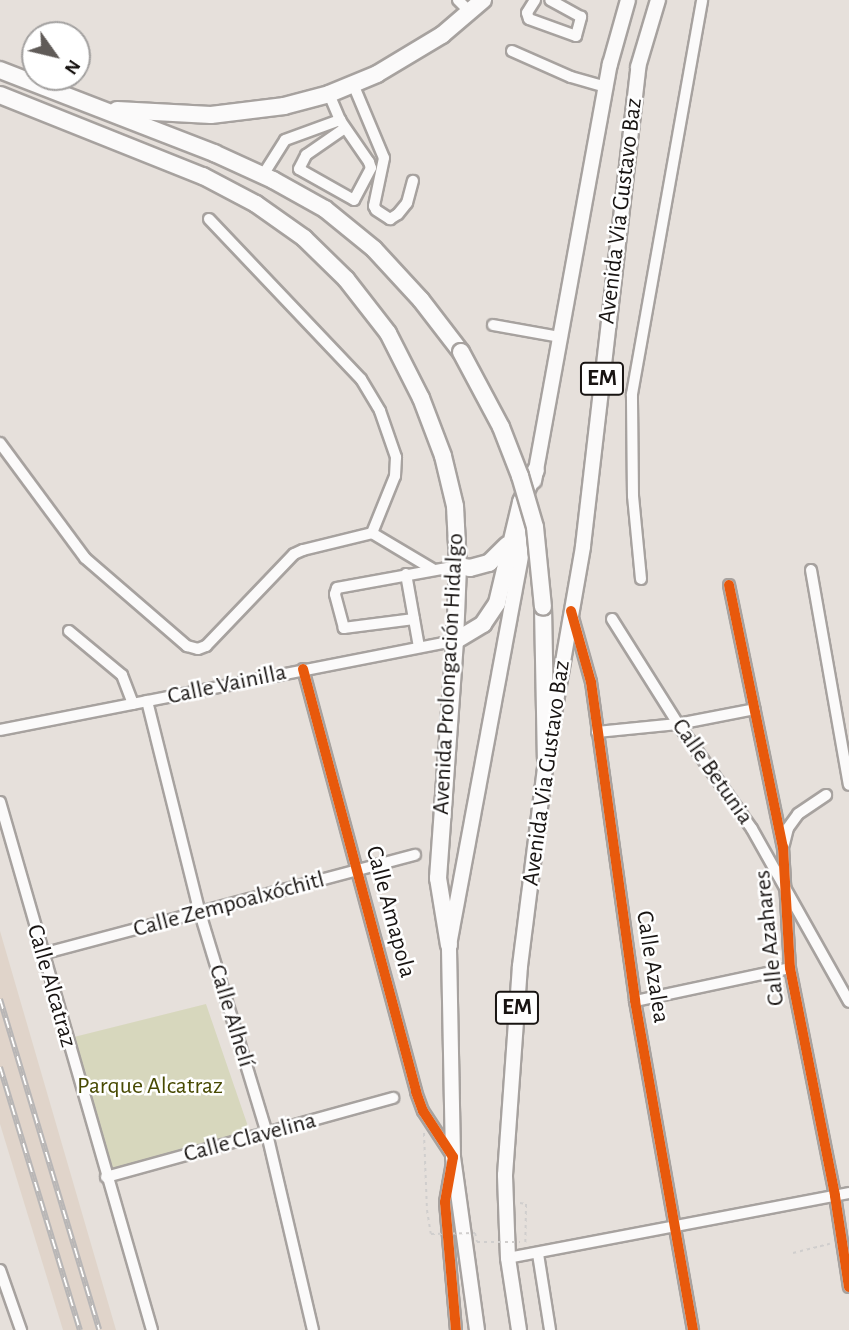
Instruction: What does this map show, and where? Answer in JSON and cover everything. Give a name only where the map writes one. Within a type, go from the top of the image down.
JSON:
[{"type":"highway","points":[[104,110],[211,115],[284,106],[329,94],[377,75],[442,36],[483,0]]},
{"type":"highway","points":[[0,70],[263,175],[325,209],[374,249],[421,300],[461,352],[501,427],[520,476],[535,527],[543,607],[546,760]]},
{"type":"highway","name":"Avenida Prolongación Hidalgo","points":[[0,95],[204,176],[246,199],[303,238],[346,279],[388,333],[421,398],[443,456],[456,506],[458,566],[455,641],[438,878],[449,945]]},
{"type":"highway","points":[[455,641],[483,624],[497,603],[521,502],[536,470]]},
{"type":"highway","points":[[458,566],[470,568],[489,563],[510,540]]},
{"type":"main road","name":"Avenida Via Gustavo Baz","points":[[508,1258],[505,1175],[520,965],[546,760],[583,546],[638,67],[658,0]]},
{"type":"main road","name":"Avenida Via Gustavo Baz","points":[[453,1157],[449,945],[624,1]]},
{"type":"main road","name":"EM","points":[[453,1157],[477,1330]]},
{"type":"main road","name":"EM","points":[[508,1258],[519,1330]]},
{"type":"street","points":[[458,0],[471,13]]},
{"type":"street","points":[[535,0],[527,13],[529,19],[576,36],[581,17],[558,2]]},
{"type":"street","points":[[641,579],[633,495],[632,394],[702,0]]},
{"type":"street","points":[[512,51],[571,77],[606,87]]},
{"type":"street","points":[[353,84],[384,159],[374,206],[376,211],[390,219],[398,214],[407,203],[413,181]]},
{"type":"street","points":[[329,94],[343,124],[371,167],[354,200],[299,169],[306,155],[343,124]]},
{"type":"street","points":[[263,175],[285,140],[343,124]]},
{"type":"street","points":[[209,219],[361,379],[380,411],[396,457],[396,476],[372,533]]},
{"type":"street","points":[[493,325],[560,337]]},
{"type":"street","points":[[0,443],[85,558],[187,646],[198,649],[206,646],[294,554],[372,533],[434,570]]},
{"type":"street","points":[[414,619],[344,628],[335,594],[337,588],[458,566]]},
{"type":"street","points":[[811,570],[849,785]]},
{"type":"street","points":[[406,574],[419,647]]},
{"type":"street","name":"Calle Azahares","points":[[729,585],[783,847],[783,889],[790,968],[835,1196],[849,1287]]},
{"type":"street","name":"Calle Azalea","points":[[571,611],[591,681],[635,1001],[693,1330]]},
{"type":"street","name":"Calle Betunia","points":[[612,619],[678,724],[752,829],[783,889],[849,1002]]},
{"type":"street","points":[[69,631],[122,675],[133,704]]},
{"type":"street","name":"Calle Vainilla","points":[[0,730],[455,641]]},
{"type":"street","name":"Calle Amapola","points":[[303,669],[423,1111],[453,1157]]},
{"type":"street","name":"Calle Alhelí","points":[[147,701],[200,913],[267,1134],[313,1330]]},
{"type":"street","points":[[597,732],[678,724],[755,709]]},
{"type":"street","name":"Calle Azahares","points":[[783,847],[792,821],[826,795]]},
{"type":"street","name":"Calle Alcatraz","points":[[0,802],[152,1330]]},
{"type":"street","name":"Calle Zempoalxóchitl","points":[[42,954],[415,855]]},
{"type":"street","points":[[635,1001],[790,968]]},
{"type":"street","name":"Calle Clavelina","points":[[106,1177],[393,1098]]},
{"type":"street","points":[[453,1157],[445,1202],[456,1330]]},
{"type":"street","points":[[508,1258],[849,1193]]},
{"type":"street","points":[[533,1255],[550,1330]]},
{"type":"street","points":[[0,1270],[20,1330]]},
{"type":"path","points":[[423,1111],[427,1210],[431,1234],[475,1233],[477,1242],[520,1242]]},
{"type":"path","points":[[520,1209],[520,1201],[526,1205],[533,1255]]},
{"type":"path","points":[[793,1253],[842,1241]]},
{"type":"shaded area","points":[[0,931],[116,1330],[63,1330],[0,1124]]},
{"type":"green space","name":"Parque Alcatraz","points":[[206,1004],[252,1138],[186,1147],[106,1177],[66,1039]]},
{"type":"railway","points":[[0,999],[99,1330]]},
{"type":"railway","points":[[0,1067],[80,1330]]},
{"type":"cycle path","points":[[729,585],[783,847],[790,968],[835,1196],[849,1287]]},
{"type":"cycle path","points":[[571,611],[591,682],[635,1001],[693,1330]]},
{"type":"cycle path","points":[[303,669],[416,1092],[423,1111],[453,1157],[445,1202],[456,1330]]}]
